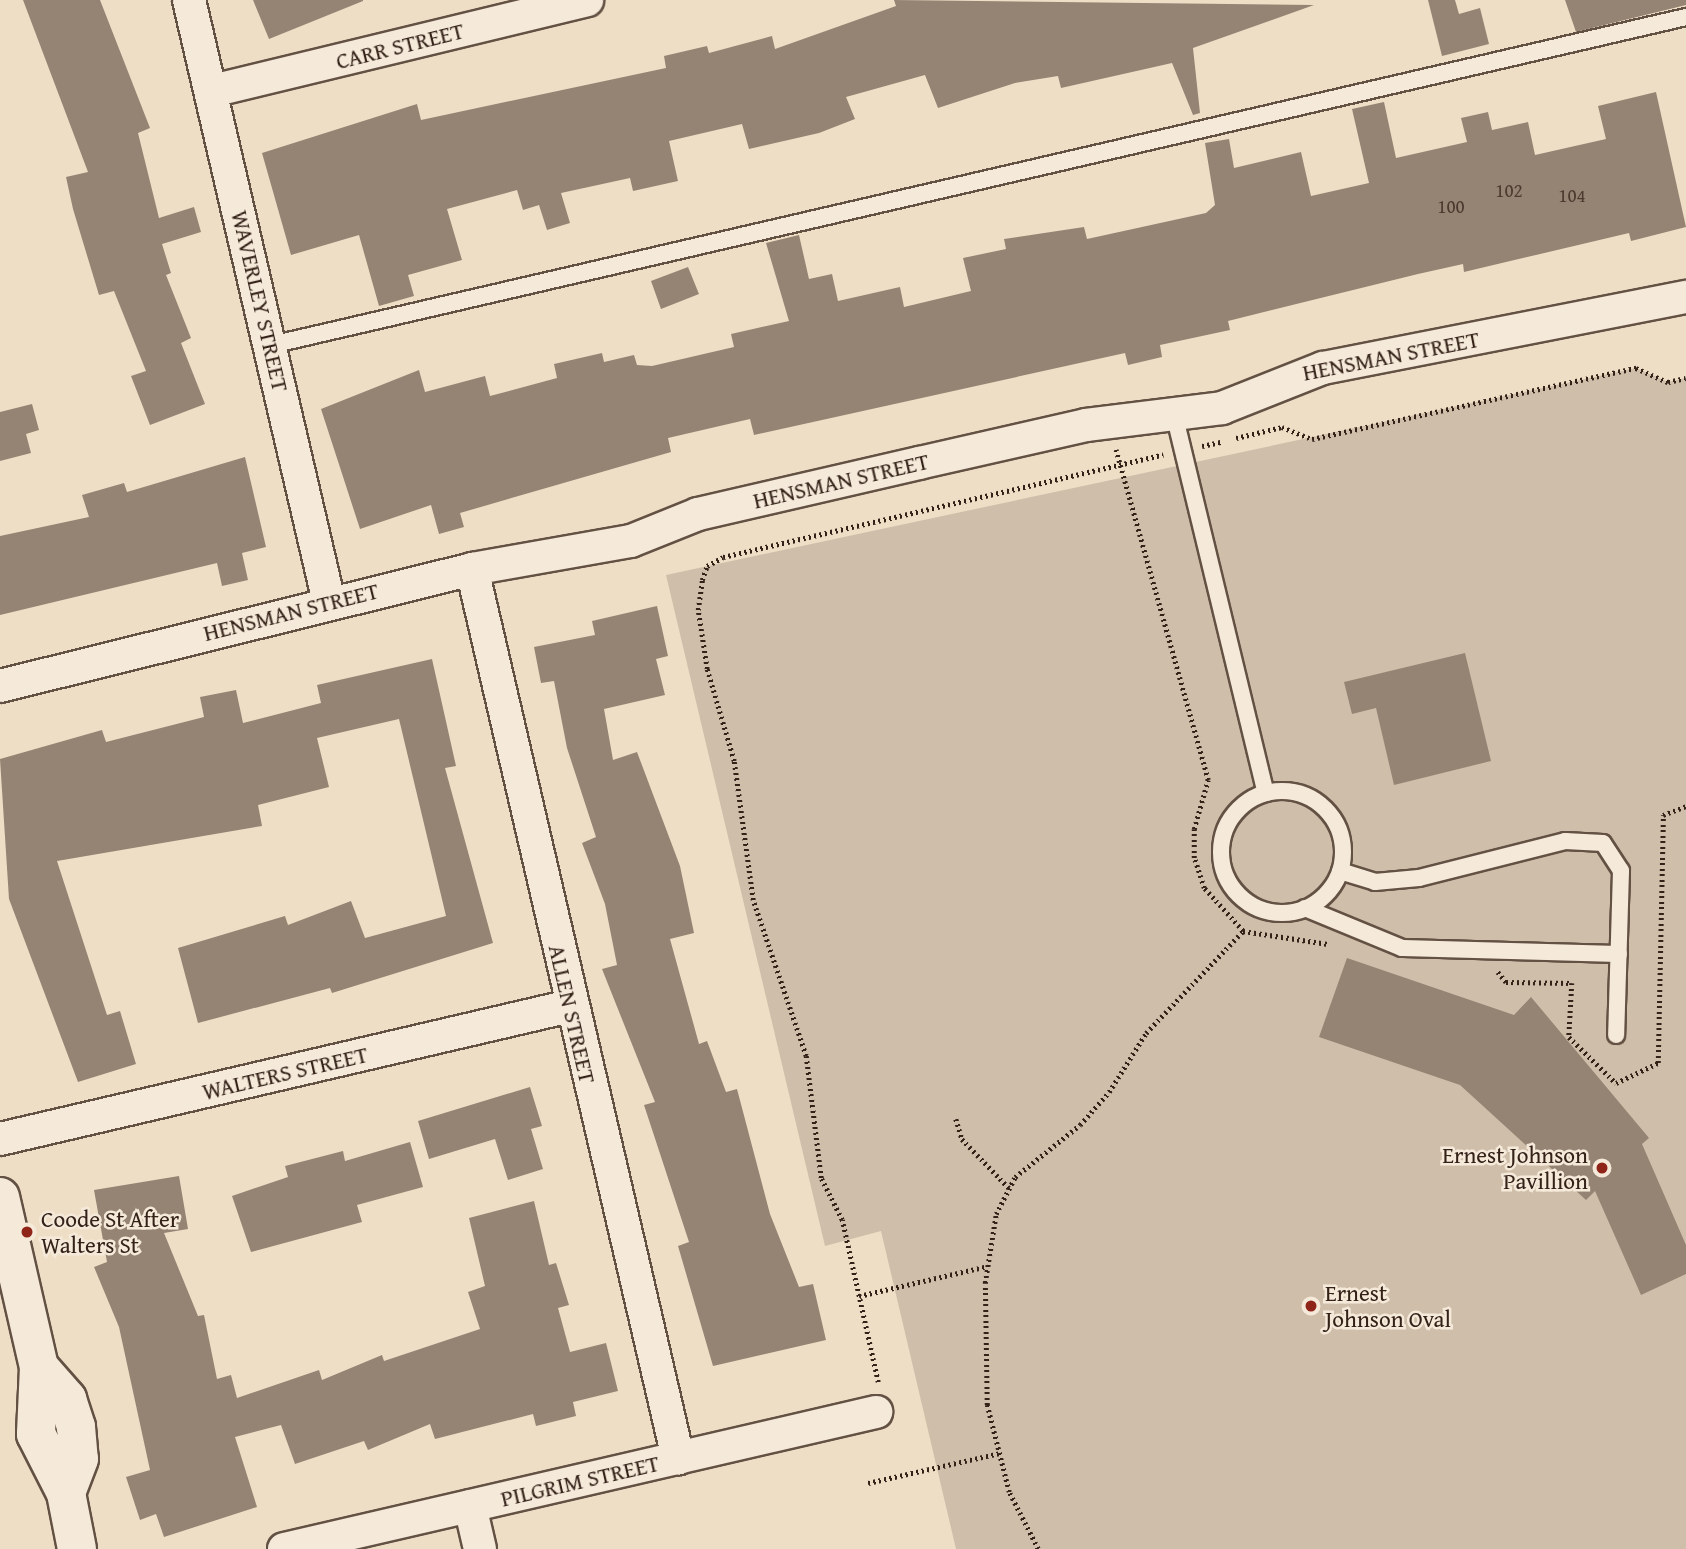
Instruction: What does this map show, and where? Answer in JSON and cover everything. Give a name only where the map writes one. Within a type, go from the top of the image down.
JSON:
[{"type":"street","name":"WAVERLEY STREET","points":[[189,0],[329,602]]},
{"type":"street","name":"CARR STREET","points":[[212,91],[587,0]]},
{"type":"street","name":"HENSMAN STREET","points":[[0,686],[329,602],[472,569],[631,541],[698,514],[1111,422],[1175,418],[1222,408],[1312,370],[1686,297]]},
{"type":"street","name":"ALLEN STREET","points":[[472,569],[570,1006],[678,1458]]},
{"type":"street","name":"WALTERS STREET","points":[[0,1139],[570,1006]]},
{"type":"street","points":[[0,1197],[39,1367],[36,1434],[66,1493],[76,1549]]},
{"type":"street","name":"PILGRIM STREET","points":[[284,1549],[876,1412]]},
{"type":"street","points":[[470,1506],[480,1549]]},
{"type":"lane","points":[[271,345],[1686,17]]},
{"type":"lane","points":[[1175,418],[1180,452],[1265,793]]},
{"type":"lane","points":[[1305,908],[1327,893],[1340,871],[1342,842],[1331,815],[1308,797],[1265,793],[1229,821],[1222,865],[1235,892],[1260,909],[1305,908],[1402,948],[1619,954]]},
{"type":"lane","points":[[1340,871],[1375,882],[1419,878],[1590,838],[1603,843],[1621,871],[1616,1035]]},
{"type":"path","points":[[876,1412],[883,1407],[842,1220],[821,1178],[806,1056],[753,900],[734,761],[707,669],[698,610],[707,566],[723,557],[1282,427],[1312,439],[1636,368],[1668,382],[1686,378]]},
{"type":"path","points":[[1038,1549],[1009,1492],[987,1405],[988,1266],[996,1214],[1009,1188],[1080,1125],[1109,1093],[1146,1032],[1243,931],[1204,888],[1194,858],[1194,829],[1208,780],[1118,466],[1111,422]]},
{"type":"path","points":[[956,1119],[962,1139],[1009,1188]]},
{"type":"path","points":[[859,1296],[988,1266]]},
{"type":"path","points":[[868,1483],[1000,1453]]},
{"type":"shaded area","points":[[1636,368],[1668,382],[1686,378],[1686,1549],[956,1549],[881,1231],[825,1246],[666,575]]},
{"type":"building","points":[[23,0],[100,0],[150,128],[138,133],[159,218],[194,207],[201,232],[162,244],[171,273],[166,275],[191,338],[181,343],[205,404],[150,425],[131,376],[146,371],[114,291],[99,295],[73,209],[66,177],[88,172]]},
{"type":"building","points":[[253,0],[363,0],[363,1],[269,39]]},
{"type":"building","points":[[894,0],[1314,5],[1193,48],[1200,113],[1193,115],[1172,63],[1061,88],[1058,76],[1015,83],[938,108],[925,75],[846,97],[855,119],[819,133],[749,149],[742,124],[669,141],[678,181],[633,191],[630,178],[561,193],[570,223],[547,230],[539,205],[523,210],[517,190],[447,209],[462,260],[408,275],[414,296],[379,306],[359,235],[291,255],[262,153],[417,104],[421,120],[666,68],[664,56],[707,46],[709,53],[772,36],[775,49],[896,6]]},
{"type":"building","points":[[1428,0],[1455,0],[1459,14],[1480,8],[1489,44],[1442,56]]},
{"type":"building","points":[[1565,0],[1686,0],[1686,5],[1576,32]]},
{"type":"building","points":[[1656,92],[1686,227],[1631,241],[1629,233],[1464,272],[1463,264],[1418,274],[1228,321],[1230,330],[1160,345],[1162,357],[1128,365],[1125,353],[754,435],[750,419],[668,438],[671,452],[460,513],[464,527],[439,534],[431,505],[360,529],[321,409],[419,370],[425,392],[485,376],[490,396],[557,378],[554,364],[602,353],[604,362],[634,355],[637,365],[652,366],[734,347],[731,334],[789,321],[766,243],[799,235],[809,279],[832,274],[838,301],[900,287],[904,307],[971,291],[963,258],[1006,249],[1004,239],[1084,227],[1087,239],[1206,213],[1215,205],[1205,143],[1229,139],[1234,168],[1301,152],[1311,196],[1369,183],[1352,109],[1384,102],[1396,158],[1467,142],[1461,118],[1488,112],[1492,130],[1528,122],[1535,155],[1606,139],[1598,106]]},
{"type":"building","points":[[688,267],[699,294],[661,309],[651,281]]},
{"type":"building","points":[[32,404],[39,430],[26,434],[31,453],[0,461],[0,412]]},
{"type":"building","points":[[245,457],[266,547],[242,553],[248,580],[222,586],[217,563],[0,615],[0,536],[89,517],[82,495],[124,483],[127,492]]},
{"type":"building","points":[[657,606],[668,656],[656,659],[665,695],[604,709],[613,760],[637,752],[680,866],[694,933],[670,939],[699,1044],[707,1041],[726,1092],[737,1089],[770,1214],[799,1287],[813,1284],[826,1340],[713,1366],[678,1246],[689,1242],[644,1105],[655,1102],[602,969],[617,965],[605,904],[582,843],[596,837],[567,748],[554,681],[541,683],[534,647],[595,635],[592,621]]},
{"type":"building","points":[[1465,653],[1491,761],[1394,785],[1376,708],[1352,714],[1344,682]]},
{"type":"building","points":[[432,659],[456,766],[445,768],[493,943],[332,993],[330,988],[198,1023],[178,948],[285,916],[288,925],[351,901],[365,938],[446,916],[399,719],[317,738],[329,787],[258,805],[262,826],[57,861],[107,1015],[120,1011],[136,1064],[78,1082],[9,899],[0,759],[102,730],[106,742],[204,717],[200,697],[236,690],[243,723],[321,703],[317,685]]},
{"type":"building","name":"Ernest Johnson Pavillion","points":[[1347,958],[1514,1015],[1531,997],[1649,1138],[1642,1144],[1686,1245],[1686,1274],[1641,1295],[1595,1191],[1586,1200],[1460,1085],[1319,1037]]},
{"type":"building","points":[[530,1087],[542,1126],[531,1129],[543,1169],[508,1180],[495,1139],[429,1159],[418,1121]]},
{"type":"building","points":[[410,1142],[423,1187],[357,1205],[362,1222],[251,1252],[232,1196],[288,1177],[285,1166],[343,1151],[345,1161]]},
{"type":"building","points":[[179,1176],[188,1229],[164,1233],[198,1316],[204,1315],[217,1379],[231,1375],[237,1398],[319,1370],[322,1380],[382,1355],[384,1361],[480,1329],[468,1292],[485,1286],[469,1218],[534,1201],[549,1265],[556,1263],[569,1305],[558,1308],[570,1352],[606,1343],[618,1391],[573,1402],[576,1416],[536,1426],[533,1414],[435,1439],[430,1424],[368,1450],[364,1441],[295,1464],[281,1425],[235,1437],[257,1507],[164,1537],[156,1514],[140,1520],[126,1477],[150,1470],[119,1327],[94,1267],[107,1262],[94,1190]]},
{"type":"place","name":"Ernest Johnson Pavillion","points":[[1602,1168]]},
{"type":"place","name":"Coode St After Walters St","points":[[27,1232]]},
{"type":"place","name":"Ernest Johnson Oval","points":[[1311,1306]]}]
